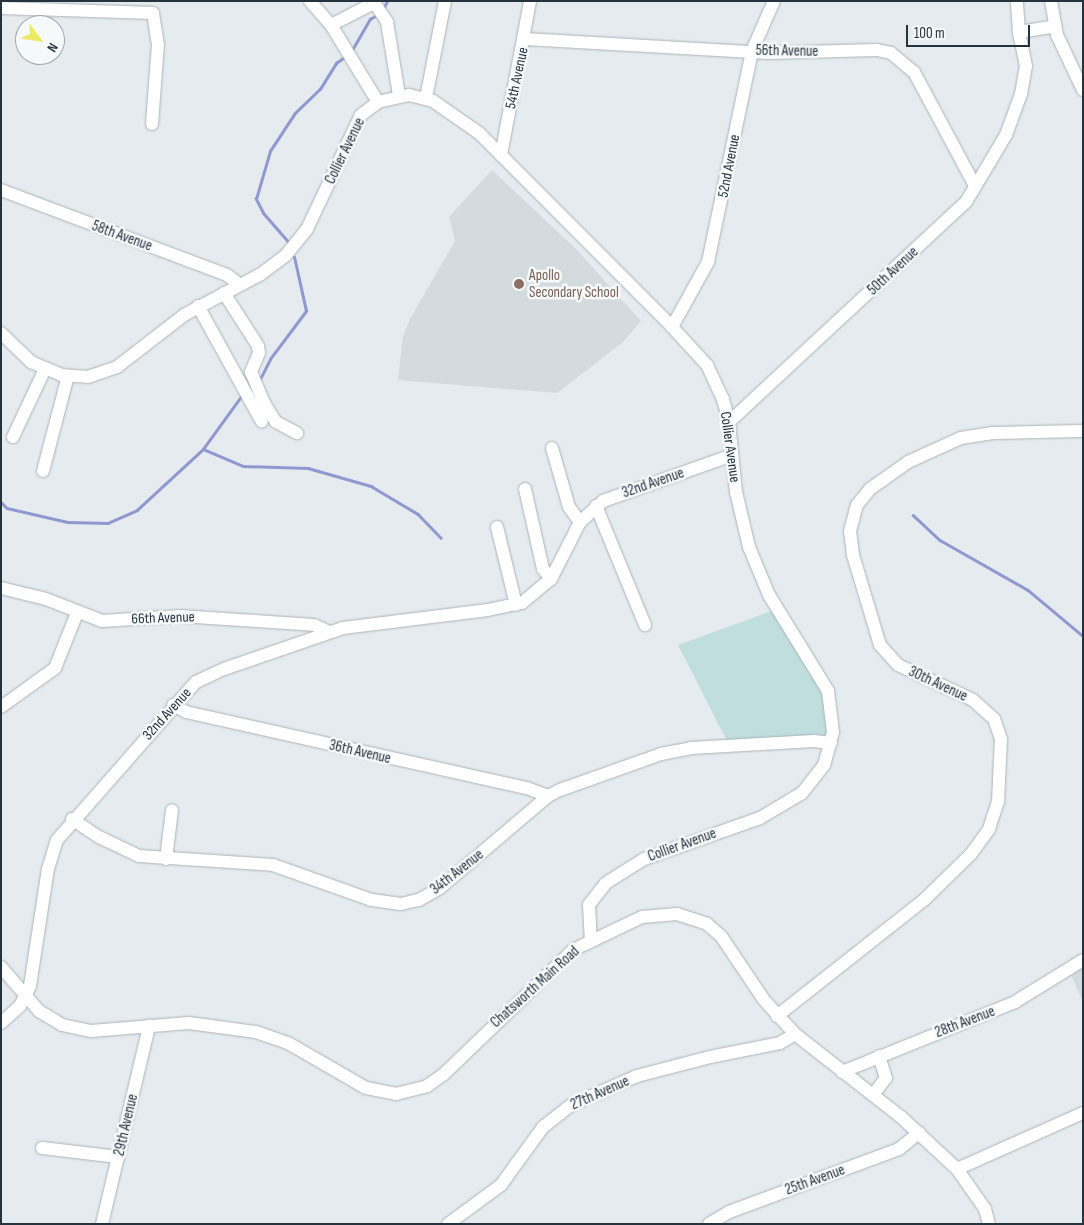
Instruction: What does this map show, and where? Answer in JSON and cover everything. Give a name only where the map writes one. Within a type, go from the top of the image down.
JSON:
[{"type":"street","points":[[310,1],[331,25],[378,102]]},
{"type":"street","points":[[426,98],[445,1]]},
{"type":"street","name":"54th Avenue","points":[[501,155],[525,39],[530,1]]},
{"type":"street","name":"52nd Avenue","points":[[672,327],[704,274],[712,249],[752,51],[774,1]]},
{"type":"street","name":"50th Avenue","points":[[729,422],[960,209],[1006,135],[1021,94],[1026,66],[1019,32],[1017,1]]},
{"type":"street","points":[[1051,1],[1056,26],[1083,90]]},
{"type":"street","points":[[331,25],[374,2],[387,22],[398,95]]},
{"type":"street","points":[[1,8],[156,7],[158,45],[152,124]]},
{"type":"street","points":[[1019,32],[1056,26]]},
{"type":"street","name":"56th Avenue","points":[[525,39],[752,51],[877,50],[901,59],[923,87],[975,186]]},
{"type":"street","name":"Collier Avenue","points":[[1,334],[17,350],[44,369],[68,376],[88,377],[117,367],[198,306],[240,285],[275,264],[301,238],[352,130],[361,115],[378,102],[398,95],[426,98],[466,122],[672,327],[707,365],[723,399],[729,422],[732,455],[744,526],[758,571],[786,624],[828,691],[834,723],[831,743],[824,765],[811,784],[781,806],[760,818],[644,859],[606,883],[588,905],[591,939]]},
{"type":"street","name":"58th Avenue","points":[[1,190],[227,275],[240,285]]},
{"type":"street","points":[[224,293],[258,346],[259,353],[251,370],[251,386],[262,422]]},
{"type":"street","points":[[198,306],[276,422],[297,433]]},
{"type":"street","points":[[13,437],[44,369]]},
{"type":"street","points":[[43,471],[68,376]]},
{"type":"street","name":"30th Avenue","points":[[777,1016],[925,898],[971,854],[990,829],[998,802],[1001,739],[994,720],[973,700],[898,664],[880,645],[853,555],[851,519],[857,505],[870,489],[908,462],[961,438],[993,432],[1083,431]]},
{"type":"street","points":[[552,448],[569,507],[580,522]]},
{"type":"street","name":"32nd Avenue","points":[[26,998],[54,846],[72,819],[174,705],[206,677],[330,632],[383,621],[516,605],[537,593],[551,579],[580,522],[596,506],[612,496],[732,455]]},
{"type":"street","points":[[525,489],[543,569],[551,579]]},
{"type":"street","points":[[596,506],[645,624]]},
{"type":"street","points":[[498,527],[516,605]]},
{"type":"street","name":"66th Avenue","points":[[1,588],[46,599],[77,613],[102,620],[180,616],[314,625],[330,632]]},
{"type":"street","points":[[1,707],[55,668],[77,613]]},
{"type":"street","name":"36th Avenue","points":[[174,705],[186,712],[527,788],[548,796]]},
{"type":"street","name":"34th Avenue","points":[[72,819],[127,852],[166,859],[273,866],[372,900],[401,904],[419,900],[440,888],[548,796],[661,754],[691,748],[814,741],[831,743]]},
{"type":"street","points":[[166,859],[172,810]]},
{"type":"street","name":"Chatsworth Main Road","points":[[1,968],[26,998],[50,1019],[79,1029],[104,1031],[189,1023],[256,1032],[288,1043],[366,1088],[396,1094],[427,1086],[444,1074],[565,956],[591,939],[654,914],[677,914],[694,918],[707,924],[728,943],[777,1016],[795,1034],[919,1133],[957,1169],[985,1209],[989,1224]]},
{"type":"street","name":"28th Avenue","points":[[842,1072],[1015,1002],[1083,960]]},
{"type":"street","points":[[1,1023],[26,998]]},
{"type":"street","name":"29th Avenue","points":[[102,1224],[148,1026]]},
{"type":"street","name":"27th Avenue","points":[[448,1224],[501,1185],[543,1127],[571,1105],[638,1076],[780,1043],[795,1034]]},
{"type":"street","points":[[873,1095],[886,1078],[879,1056]]},
{"type":"street","points":[[957,1169],[1083,1113]]},
{"type":"street","name":"25th Avenue","points":[[709,1224],[729,1212],[899,1149],[919,1133]]},
{"type":"street","points":[[42,1148],[118,1157]]},
{"type":"shaded area","name":"Apollo Secondary School","points":[[492,170],[576,249],[641,321],[623,342],[557,393],[398,380],[403,336],[410,319],[455,241],[449,217]]},
{"type":"shaded area","points":[[777,609],[821,679],[832,743],[729,745],[678,645]]},
{"type":"shaded area","points":[[1083,961],[1083,1002],[1069,970]]},
{"type":"waterway","points":[[383,9],[387,1]]},
{"type":"waterway","points":[[352,50],[370,19],[377,15]]},
{"type":"waterway","points":[[288,242],[263,213],[256,199],[270,151],[295,113],[320,89],[336,63],[346,56]]},
{"type":"waterway","points":[[260,379],[270,359],[306,311],[294,257]]},
{"type":"waterway","points":[[1,502],[7,508],[68,522],[108,523],[137,510],[203,449],[243,394]]},
{"type":"waterway","points":[[203,449],[243,466],[308,468],[371,486],[418,514],[441,538]]},
{"type":"waterway","points":[[913,515],[940,540],[1028,590],[1083,636]]},
{"type":"place","name":"Apollo Secondary School","points":[[519,284]]}]
